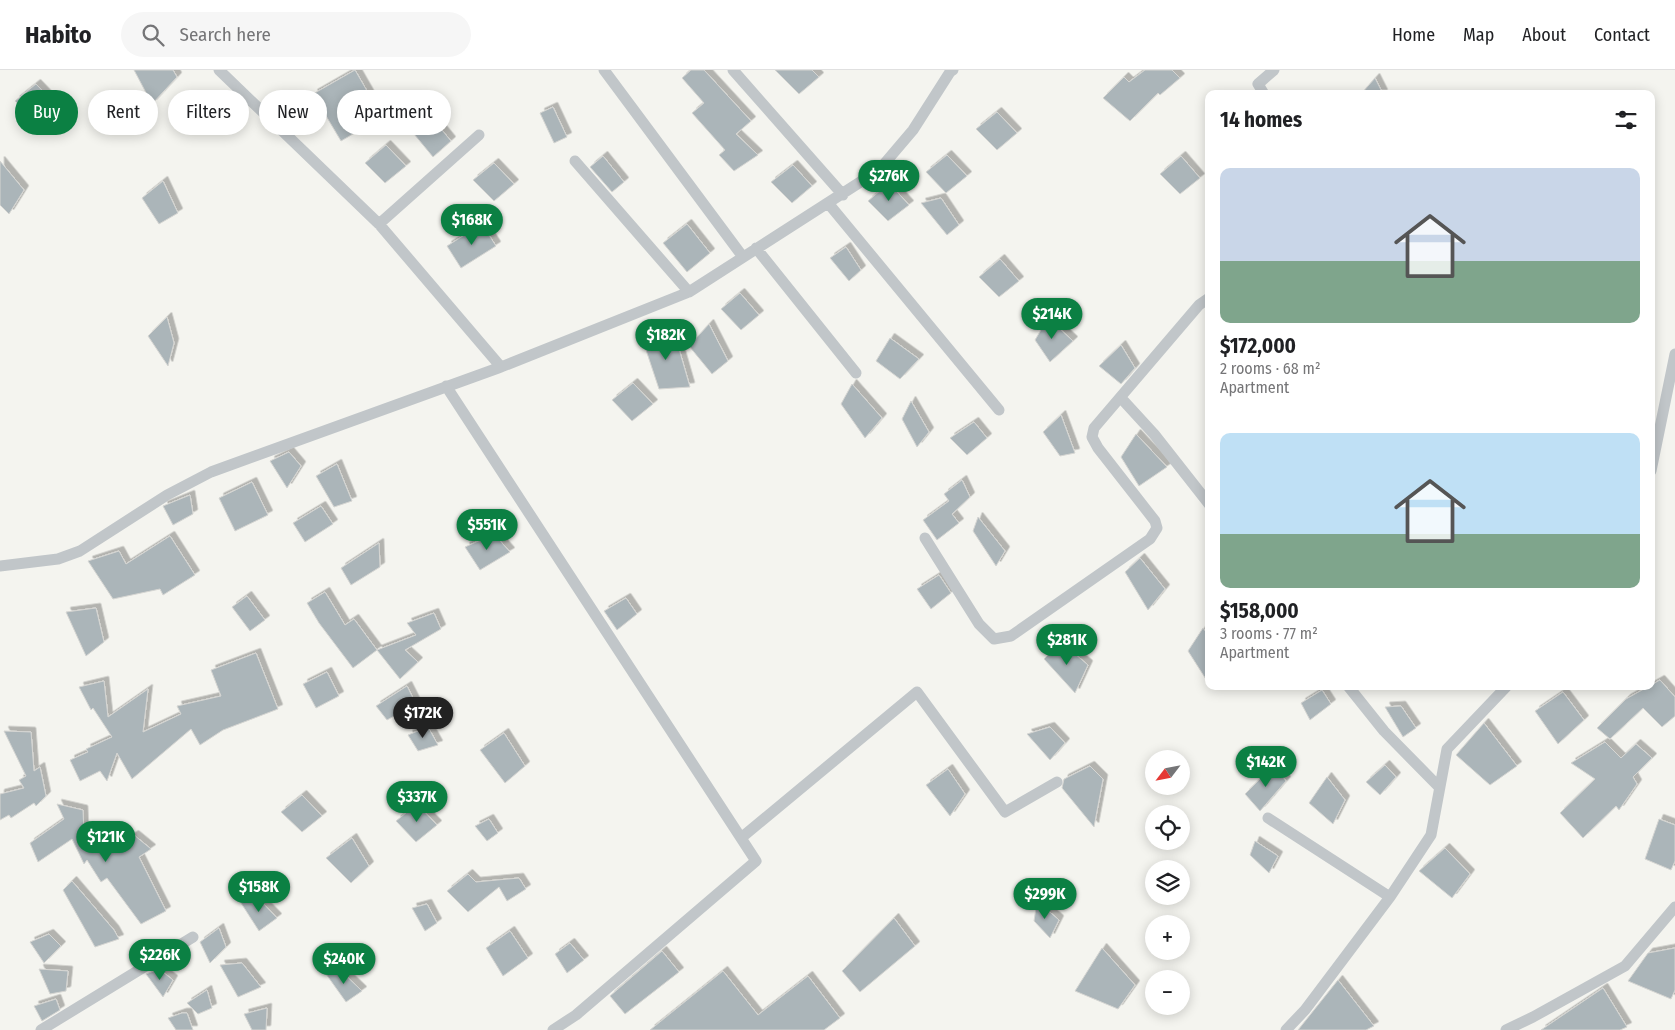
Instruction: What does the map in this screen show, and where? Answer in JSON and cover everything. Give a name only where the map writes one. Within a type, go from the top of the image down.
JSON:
[{"type":"street","points":[[219,70],[379,224],[501,367]]},
{"type":"street","points":[[604,70],[743,257]]},
{"type":"street","points":[[733,70],[843,195]]},
{"type":"street","points":[[1262,90],[1258,84],[1274,70]]},
{"type":"street","points":[[0,566],[58,559],[80,551],[167,495],[211,472],[501,367],[690,292],[879,170],[913,130],[950,71]]},
{"type":"street","points":[[379,224],[479,134]]},
{"type":"street","points":[[575,161],[690,292]]},
{"type":"street","points":[[828,203],[999,410]]},
{"type":"street","points":[[756,248],[856,373]]},
{"type":"street","points":[[925,538],[979,624],[994,639],[1011,636],[1150,539],[1157,528],[1155,521],[1098,448],[1092,437],[1094,428],[1199,304],[1205,300]]},
{"type":"street","points":[[1655,452],[1675,354]]},
{"type":"street","points":[[446,386],[756,861],[576,1015],[553,1030]]},
{"type":"street","points":[[1121,398],[1154,434],[1205,499]]},
{"type":"street","points":[[1351,690],[1384,731],[1439,787]]},
{"type":"street","points":[[1286,1030],[1305,1010],[1390,897],[1430,835],[1447,749],[1503,690]]},
{"type":"street","points":[[741,838],[916,692],[1005,812],[1057,782]]},
{"type":"street","points":[[1268,818],[1390,897]]},
{"type":"street","points":[[1506,1030],[1534,1017],[1625,966],[1675,907]]},
{"type":"street","points":[[41,1030],[193,937]]},
{"type":"building","points":[[134,70],[173,70],[177,77],[158,98],[158,90],[145,90]]},
{"type":"building","points":[[355,70],[366,90],[337,90],[337,134],[327,118],[327,90],[320,90]]},
{"type":"building","points":[[691,70],[704,70],[751,121],[736,134],[758,155],[734,171],[719,155],[725,150],[692,113],[704,103],[682,78]]},
{"type":"building","points":[[775,70],[812,70],[819,77],[799,94]]},
{"type":"building","points":[[1145,70],[1172,70],[1180,78],[1160,95],[1158,93],[1130,121],[1103,98],[1124,77],[1129,82]]},
{"type":"building","points":[[1375,78],[1381,90],[1364,90]]},
{"type":"building","points":[[36,84],[42,90],[29,90]]},
{"type":"building","points":[[553,107],[567,137],[554,143],[540,113]]},
{"type":"building","points":[[997,112],[1017,133],[997,150],[976,129]]},
{"type":"building","points":[[337,135],[351,135],[341,141]]},
{"type":"building","points":[[415,135],[446,135],[451,141],[433,157]]},
{"type":"building","points":[[386,145],[406,166],[385,183],[365,163]]},
{"type":"building","points":[[947,155],[967,176],[946,193],[926,172]]},
{"type":"building","points":[[603,156],[624,182],[612,192],[590,167]]},
{"type":"building","points":[[1181,156],[1200,178],[1180,194],[1160,174]]},
{"type":"building","points":[[0,161],[24,190],[9,214],[0,205]]},
{"type":"building","points":[[494,163],[514,184],[494,201],[473,180]]},
{"type":"building","points":[[793,165],[812,186],[792,203],[771,182]]},
{"type":"building","points":[[163,181],[178,213],[159,224],[142,198]]},
{"type":"building","points":[[889,183],[909,205],[888,221],[868,201]]},
{"type":"building","points":[[941,198],[959,225],[947,235],[921,203]]},
{"type":"building","points":[[482,224],[496,246],[461,268],[447,246]]},
{"type":"building","points":[[687,224],[710,253],[687,272],[663,243]]},
{"type":"building","points":[[846,247],[861,270],[849,281],[830,258]]},
{"type":"building","points":[[1000,259],[1019,281],[999,297],[979,277]]},
{"type":"building","points":[[740,293],[759,315],[741,330],[721,309]]},
{"type":"building","points":[[167,317],[174,343],[168,366],[148,336]]},
{"type":"building","points":[[1048,318],[1073,341],[1050,362],[1035,340]]},
{"type":"building","points":[[709,324],[728,361],[712,374],[689,346]]},
{"type":"building","points":[[641,335],[675,335],[690,387],[659,389]]},
{"type":"building","points":[[890,338],[919,359],[900,379],[876,361]]},
{"type":"building","points":[[1121,345],[1135,368],[1121,384],[1099,366]]},
{"type":"building","points":[[633,383],[653,404],[632,421],[612,400]]},
{"type":"building","points":[[852,384],[882,418],[865,438],[841,404]]},
{"type":"building","points":[[911,401],[929,432],[917,447],[902,419]]},
{"type":"building","points":[[1061,415],[1075,453],[1060,456],[1043,432]]},
{"type":"building","points":[[974,422],[987,438],[967,455],[950,438]]},
{"type":"building","points":[[1136,434],[1167,467],[1139,486],[1121,457]]},
{"type":"building","points":[[289,452],[301,466],[287,488],[270,461]]},
{"type":"building","points":[[337,464],[352,501],[334,507],[316,476]]},
{"type":"building","points":[[962,480],[970,497],[952,514],[959,523],[937,540],[923,520],[949,501],[944,494]]},
{"type":"building","points":[[252,482],[268,515],[235,531],[219,498]]},
{"type":"building","points":[[190,495],[193,514],[173,525],[163,506]]},
{"type":"building","points":[[321,506],[333,524],[305,542],[293,523]]},
{"type":"building","points":[[978,517],[1005,551],[996,566],[973,531]]},
{"type":"building","points":[[494,534],[510,552],[480,570],[465,547]]},
{"type":"building","points":[[170,536],[195,575],[163,595],[160,589],[113,599],[88,561],[119,551],[126,564]]},
{"type":"building","points":[[379,543],[380,567],[351,585],[341,568]]},
{"type":"building","points":[[1140,558],[1165,589],[1148,610],[1125,572]]},
{"type":"building","points":[[939,575],[951,593],[931,609],[917,589]]},
{"type":"building","points":[[325,592],[345,625],[354,619],[377,650],[353,668],[319,623],[307,603]]},
{"type":"building","points":[[247,596],[265,620],[250,631],[232,607]]},
{"type":"building","points":[[626,598],[637,614],[617,630],[604,611]]},
{"type":"building","points":[[96,608],[104,642],[86,656],[66,612]]},
{"type":"building","points":[[434,613],[441,629],[405,650],[418,662],[400,679],[377,650],[416,635],[407,623]]},
{"type":"building","points":[[1203,628],[1205,631],[1205,678],[1188,651]]},
{"type":"building","points":[[1061,642],[1088,665],[1075,693],[1044,659]]},
{"type":"building","points":[[256,653],[278,709],[223,730],[200,745],[191,729],[132,779],[117,753],[107,781],[100,771],[80,781],[70,760],[88,752],[86,749],[112,737],[93,708],[91,710],[79,687],[104,681],[108,717],[148,689],[143,732],[181,714],[177,706],[221,696],[211,670]]},
{"type":"building","points":[[327,672],[339,696],[316,708],[303,684]]},
{"type":"building","points":[[1660,680],[1675,697],[1675,716],[1662,727],[1643,708],[1610,739],[1597,728],[1626,699],[1642,690],[1655,690],[1655,683]]},
{"type":"building","points":[[407,686],[416,704],[387,720],[376,706]]},
{"type":"building","points":[[1322,690],[1331,704],[1310,720],[1301,703]]},
{"type":"building","points":[[1563,692],[1584,720],[1558,744],[1535,711]]},
{"type":"building","points":[[1401,706],[1416,728],[1403,737],[1385,707]]},
{"type":"building","points":[[1484,723],[1517,766],[1490,785],[1456,755]]},
{"type":"building","points":[[428,727],[438,745],[418,751],[408,735]]},
{"type":"building","points":[[1050,727],[1065,743],[1050,760],[1027,734]]},
{"type":"building","points":[[4,731],[31,732],[34,771],[40,767],[46,796],[36,806],[34,803],[11,818],[9,815],[0,820],[0,794],[24,788],[19,780],[26,776]]},
{"type":"building","points":[[504,733],[525,766],[505,783],[480,750]]},
{"type":"building","points":[[1605,742],[1621,758],[1636,744],[1652,758],[1633,777],[1637,784],[1619,810],[1616,806],[1583,838],[1560,813],[1595,779],[1571,763]]},
{"type":"building","points":[[1274,765],[1286,781],[1260,811],[1245,794]]},
{"type":"building","points":[[1385,765],[1396,777],[1380,795],[1366,782]]},
{"type":"building","points":[[1090,766],[1103,779],[1094,827],[1062,788],[1064,779]]},
{"type":"building","points":[[948,769],[965,794],[950,816],[926,785]]},
{"type":"building","points":[[1327,777],[1345,800],[1333,824],[1309,803]]},
{"type":"building","points":[[302,795],[322,816],[302,832],[281,812]]},
{"type":"building","points":[[57,804],[83,810],[84,835],[90,834],[105,855],[134,835],[151,849],[139,857],[166,911],[141,924],[107,878],[101,882],[87,860],[84,864],[72,839],[38,862],[30,843],[64,819]]},
{"type":"building","points":[[417,804],[437,825],[416,842],[396,821]]},
{"type":"building","points":[[489,819],[498,833],[487,841],[475,826]]},
{"type":"building","points":[[1659,819],[1675,825],[1675,861],[1671,870],[1645,859]]},
{"type":"building","points":[[352,838],[369,866],[351,883],[326,858]]},
{"type":"building","points":[[1255,841],[1278,856],[1269,873],[1250,855]]},
{"type":"building","points":[[1445,848],[1470,874],[1452,898],[1419,871]]},
{"type":"building","points":[[468,874],[476,882],[519,878],[526,889],[507,901],[499,887],[468,912],[447,891]]},
{"type":"building","points":[[72,881],[114,930],[119,939],[95,947],[63,890]]},
{"type":"building","points":[[257,897],[277,918],[259,931],[241,903]]},
{"type":"building","points":[[1037,901],[1059,920],[1050,938],[1034,921]]},
{"type":"building","points":[[427,904],[437,923],[425,931],[412,908]]},
{"type":"building","points":[[894,918],[915,946],[860,992],[842,971]]},
{"type":"building","points":[[219,928],[226,947],[210,963],[200,942]]},
{"type":"building","points":[[510,931],[528,958],[503,976],[486,948]]},
{"type":"building","points":[[49,934],[61,946],[44,963],[30,942]]},
{"type":"building","points":[[570,943],[584,960],[567,973],[555,954]]},
{"type":"building","points":[[1102,948],[1135,985],[1118,1009],[1075,991]]},
{"type":"building","points":[[1675,948],[1675,990],[1671,999],[1628,981],[1648,953]]},
{"type":"building","points":[[662,951],[679,972],[625,1014],[610,996]]},
{"type":"building","points":[[242,963],[261,987],[238,997],[220,965]]},
{"type":"building","points":[[39,969],[68,971],[66,991],[50,994]]},
{"type":"building","points":[[159,969],[173,980],[163,997],[146,974]]},
{"type":"building","points":[[339,969],[362,991],[346,1002],[326,974]]},
{"type":"building","points":[[723,971],[758,1015],[808,976],[840,1018],[824,1030],[650,1030]]},
{"type":"building","points":[[1338,980],[1374,1026],[1366,1030],[1298,1030]]},
{"type":"building","points":[[1603,988],[1627,1027],[1620,1030],[1541,1030]]},
{"type":"building","points":[[207,990],[212,1008],[198,1014],[187,1003]]},
{"type":"building","points":[[56,999],[60,1010],[42,1021],[34,1006]]},
{"type":"building","points":[[267,1008],[266,1030],[252,1030],[244,1014]]},
{"type":"building","points":[[187,1013],[193,1030],[176,1030],[168,1018]]}]
